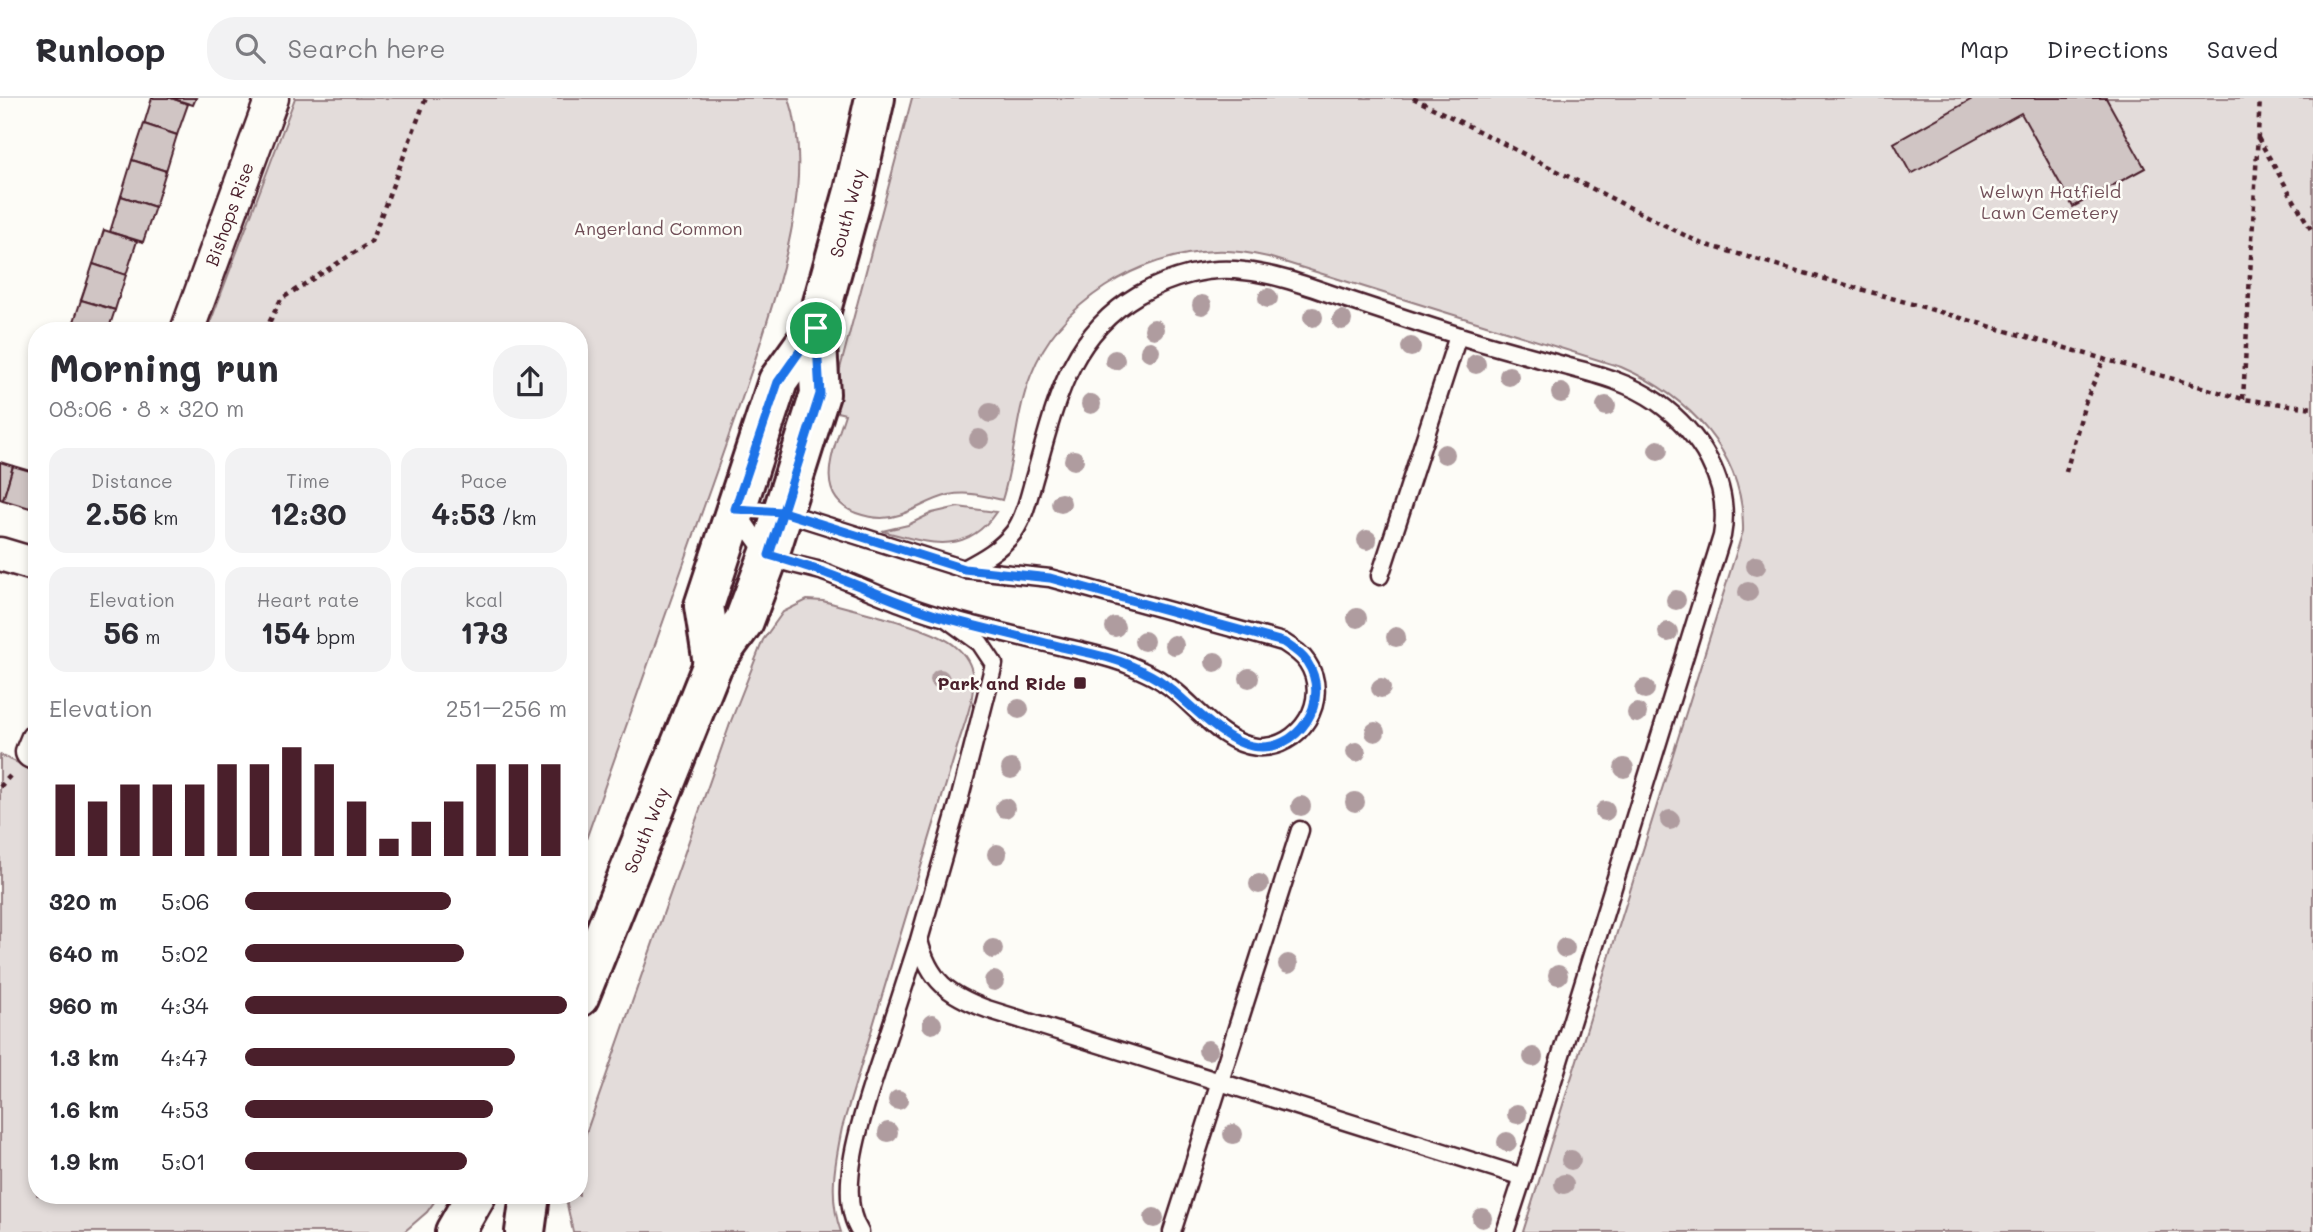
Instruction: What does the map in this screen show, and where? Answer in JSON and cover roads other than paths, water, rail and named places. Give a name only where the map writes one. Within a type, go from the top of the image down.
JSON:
[{"type":"main road","name":"South Way","points":[[713,664],[704,606],[778,382],[816,328],[855,191],[875,98]]},
{"type":"main road","name":"South Way","points":[[588,975],[713,664],[744,621],[769,555],[820,394],[816,328]]},
{"type":"main road","points":[[455,1232],[471,1204]]},
{"type":"main road","points":[[525,1232],[529,1204]]},
{"type":"street","name":"Bishops Rise","points":[[190,322],[272,98]]},
{"type":"street","points":[[0,554],[28,562]]},
{"type":"lane","points":[[964,569],[993,553],[1015,531],[1028,501],[1055,405],[1072,363],[1091,333],[1116,309],[1140,293],[1177,277],[1210,270],[1243,270],[1280,277],[1458,336],[1617,380],[1656,401],[1674,415],[1704,452],[1717,476],[1726,517],[1505,1232]]},
{"type":"lane","points":[[1380,576],[1458,336]]},
{"type":"lane","points":[[735,509],[783,512],[964,569],[1050,578],[1283,642],[1296,650],[1307,662],[1314,677],[1314,708],[1307,722],[1285,742],[1271,747],[1241,744],[1164,682],[1128,665],[910,607],[820,571],[769,555],[735,509]]},
{"type":"lane","points":[[860,1232],[852,1211],[850,1194],[855,1146],[919,940],[994,664],[980,643],[947,618]]},
{"type":"lane","points":[[1172,1232],[1300,830]]},
{"type":"lane","points":[[919,940],[924,960],[934,977],[948,990],[969,1002],[1523,1177]]},
{"type":"place","name":"Park and Ride","points":[[1080,683]]},
{"type":"park label","name":"Welwyn Hatfield Lawn Cemetery","points":[[2050,201]]},
{"type":"park label","name":"Angerland Common","points":[[658,228]]}]
